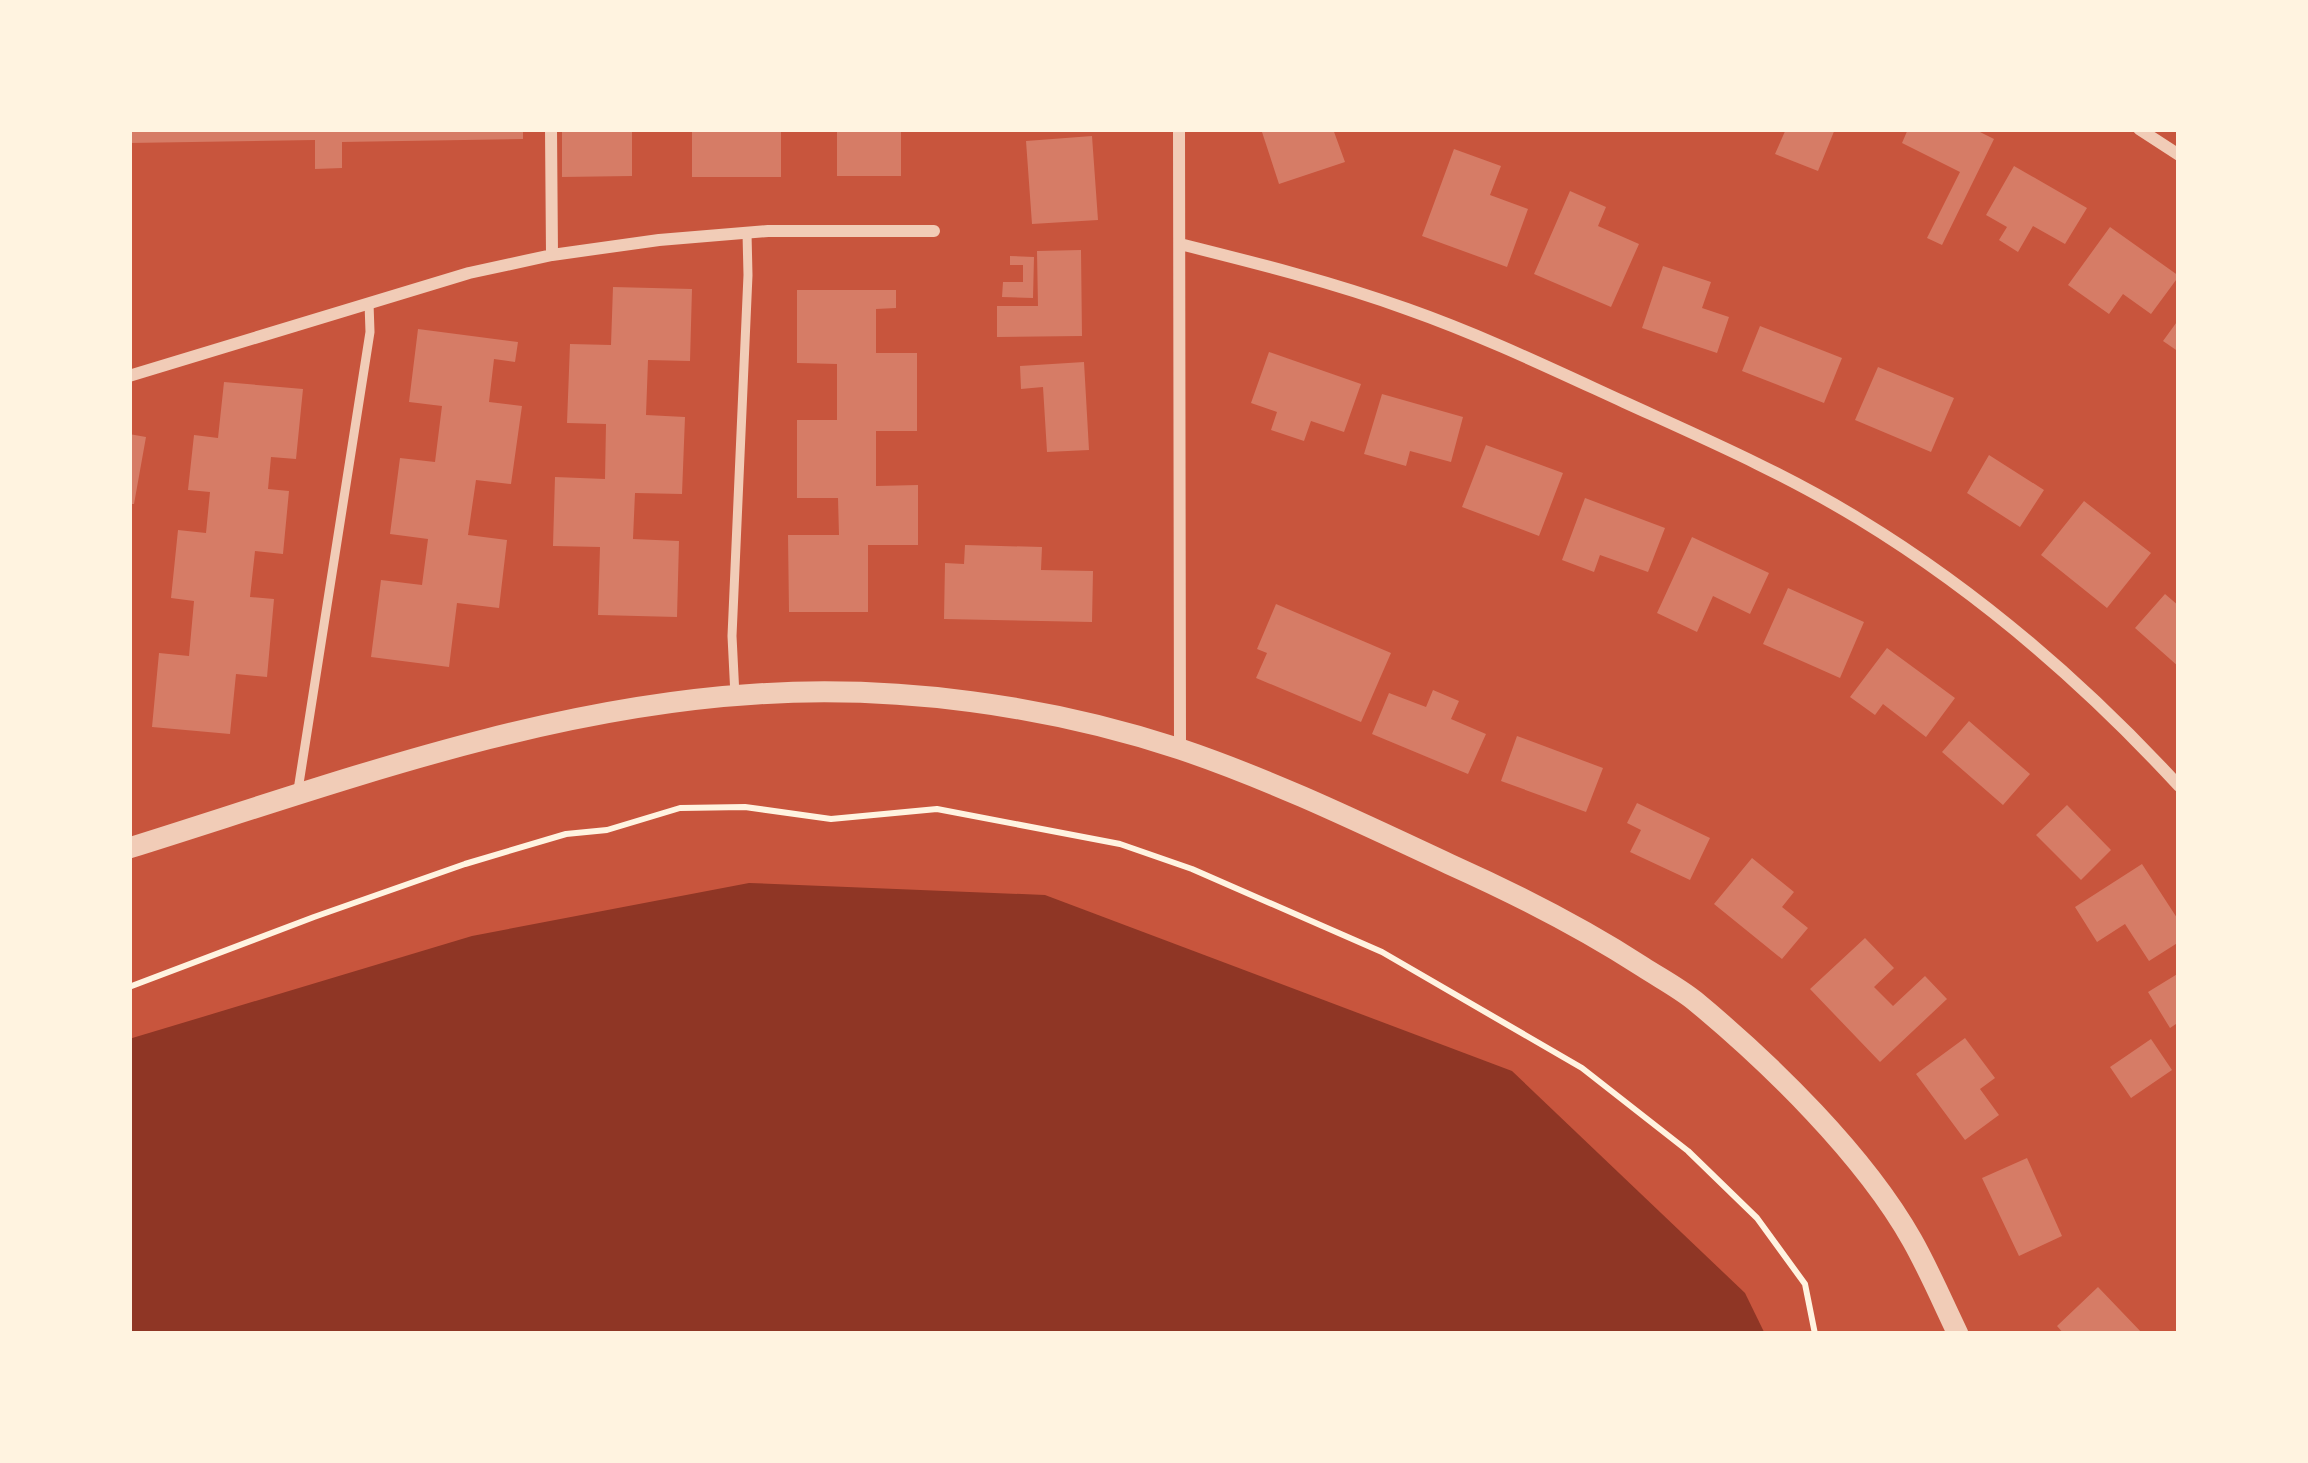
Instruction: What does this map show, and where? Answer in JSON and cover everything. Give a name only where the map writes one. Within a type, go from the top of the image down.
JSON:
[{"type":"street","points":[[551,129],[552,255]]},
{"type":"street","points":[[1179,129],[1180,749]]},
{"type":"street","points":[[2139,129],[2179,155]]},
{"type":"street","points":[[129,376],[469,273],[552,255],[746,233],[934,231]]},
{"type":"street","points":[[1180,244],[1298,273],[1409,309],[1517,353],[1816,494],[1948,577],[2032,644],[2126,728],[2179,786]]},
{"type":"street","points":[[129,848],[515,731],[640,707],[735,696],[847,691],[952,700],[1066,718],[1180,749],[1341,814],[1514,893],[1692,998],[1822,1122],[1871,1179],[1911,1239],[1958,1334]]},
{"type":"lane","points":[[735,696],[732,637],[746,233]]},
{"type":"lane","points":[[298,796],[370,332],[368,303]]},
{"type":"path","points":[[129,987],[465,864],[680,808],[745,807],[831,819],[937,809],[1082,836],[1192,868],[1382,952],[1582,1068],[1688,1151],[1757,1218],[1805,1284],[1815,1334]]},
{"type":"shaded area","points":[[749,883],[1045,895],[1512,1071],[1745,1293],[1765,1334],[129,1334],[129,1039],[472,936]]},
{"type":"building","points":[[129,129],[523,129],[523,139],[342,142],[342,168],[315,169],[315,140],[129,143]]},
{"type":"building","points":[[562,129],[632,129],[632,176],[562,177]]},
{"type":"building","points":[[692,129],[781,129],[781,177],[692,177]]},
{"type":"building","points":[[837,129],[901,129],[901,176],[837,176]]},
{"type":"building","points":[[1261,129],[1333,129],[1345,162],[1279,184]]},
{"type":"building","points":[[1786,129],[1835,129],[1818,171],[1775,154]]},
{"type":"building","points":[[1908,129],[1974,129],[1994,139],[1942,245],[1927,238],[1960,172],[1902,143]]},
{"type":"building","points":[[1092,136],[1098,220],[1032,224],[1026,141]]},
{"type":"building","points":[[1454,149],[1501,166],[1490,195],[1528,209],[1507,267],[1422,236]]},
{"type":"building","points":[[2014,166],[2087,208],[2065,244],[2033,226],[2018,252],[1999,240],[2007,227],[1986,215]]},
{"type":"building","points":[[1570,191],[1606,207],[1598,226],[1639,244],[1611,307],[1534,274]]},
{"type":"building","points":[[2110,227],[2179,276],[2151,314],[2123,294],[2109,314],[2068,285]]},
{"type":"building","points":[[1081,250],[1082,336],[997,337],[997,306],[1038,306],[1037,251]]},
{"type":"building","points":[[1010,256],[1034,257],[1033,298],[1002,297],[1003,282],[1023,282],[1023,265],[1010,265]]},
{"type":"building","points":[[1663,266],[1711,282],[1702,308],[1729,317],[1717,353],[1642,328]]},
{"type":"building","points":[[613,287],[692,289],[690,361],[648,360],[646,415],[685,417],[682,494],[635,493],[633,539],[679,541],[677,617],[598,615],[600,547],[553,546],[555,477],[605,479],[606,424],[567,423],[570,344],[611,345]]},
{"type":"building","points":[[797,290],[896,290],[896,308],[876,309],[876,353],[917,353],[917,431],[876,431],[876,486],[918,485],[918,545],[868,545],[868,612],[789,612],[788,535],[839,535],[838,498],[797,498],[797,420],[837,420],[837,364],[797,363]]},
{"type":"building","points":[[2179,319],[2179,352],[2163,341]]},
{"type":"building","points":[[1760,326],[1842,358],[1824,403],[1742,371]]},
{"type":"building","points":[[418,329],[518,342],[515,362],[494,359],[489,402],[522,406],[511,484],[476,480],[468,535],[507,540],[499,608],[457,603],[449,667],[371,657],[381,580],[422,585],[428,539],[390,534],[400,458],[435,462],[442,406],[409,402]]},
{"type":"building","points":[[1269,352],[1361,384],[1344,432],[1311,421],[1304,441],[1271,430],[1277,412],[1251,403]]},
{"type":"building","points":[[1084,362],[1089,450],[1047,452],[1043,387],[1021,389],[1020,366]]},
{"type":"building","points":[[1878,367],[1954,398],[1931,452],[1855,420]]},
{"type":"building","points":[[224,382],[303,389],[296,459],[271,457],[268,489],[289,491],[283,554],[255,551],[250,597],[274,599],[267,677],[236,674],[230,734],[152,727],[159,653],[189,656],[194,601],[171,598],[178,530],[206,533],[210,492],[188,490],[194,435],[218,438]]},
{"type":"building","points":[[1382,394],[1463,417],[1451,462],[1410,451],[1406,466],[1364,454]]},
{"type":"building","points":[[129,434],[146,437],[134,504],[129,504]]},
{"type":"building","points":[[1486,445],[1563,473],[1539,536],[1462,507]]},
{"type":"building","points":[[1989,455],[2044,490],[2020,527],[1967,493]]},
{"type":"building","points":[[1585,498],[1665,528],[1648,572],[1600,555],[1594,572],[1562,560]]},
{"type":"building","points":[[2084,501],[2151,553],[2107,608],[2041,555]]},
{"type":"building","points":[[1692,537],[1769,573],[1750,614],[1713,596],[1697,632],[1657,613]]},
{"type":"building","points":[[965,545],[1042,547],[1041,570],[1093,571],[1092,622],[944,619],[945,563],[964,564]]},
{"type":"building","points":[[1788,588],[1864,622],[1840,678],[1763,644]]},
{"type":"building","points":[[2165,594],[2179,606],[2179,667],[2135,628]]},
{"type":"building","points":[[1276,604],[1391,653],[1361,722],[1256,678],[1267,653],[1257,649]]},
{"type":"building","points":[[1887,648],[1955,698],[1926,737],[1883,704],[1875,715],[1850,697]]},
{"type":"building","points":[[1433,690],[1459,701],[1451,719],[1486,734],[1468,774],[1372,734],[1389,693],[1426,707]]},
{"type":"building","points":[[1969,721],[2030,774],[2003,805],[1942,752]]},
{"type":"building","points":[[1517,736],[1603,768],[1586,812],[1501,781]]},
{"type":"building","points":[[1637,803],[1710,838],[1690,880],[1630,852],[1641,830],[1627,823]]},
{"type":"building","points":[[2067,805],[2111,850],[2081,880],[2036,835]]},
{"type":"building","points":[[1752,858],[1794,892],[1782,907],[1808,928],[1782,959],[1714,904]]},
{"type":"building","points":[[2142,864],[2179,921],[2179,942],[2149,961],[2125,924],[2097,942],[2075,907]]},
{"type":"building","points":[[1865,938],[1894,968],[1874,987],[1893,1006],[1925,976],[1947,999],[1880,1062],[1810,989]]},
{"type":"building","points":[[2179,973],[2179,1022],[2170,1028],[2148,992]]},
{"type":"building","points":[[1965,1038],[1995,1078],[1980,1089],[1999,1115],[1965,1140],[1916,1074]]},
{"type":"building","points":[[2151,1039],[2172,1070],[2131,1098],[2110,1067]]},
{"type":"building","points":[[2027,1158],[2062,1236],[2019,1256],[1982,1178]]},
{"type":"building","points":[[2098,1287],[2143,1334],[2064,1334],[2057,1326]]}]
